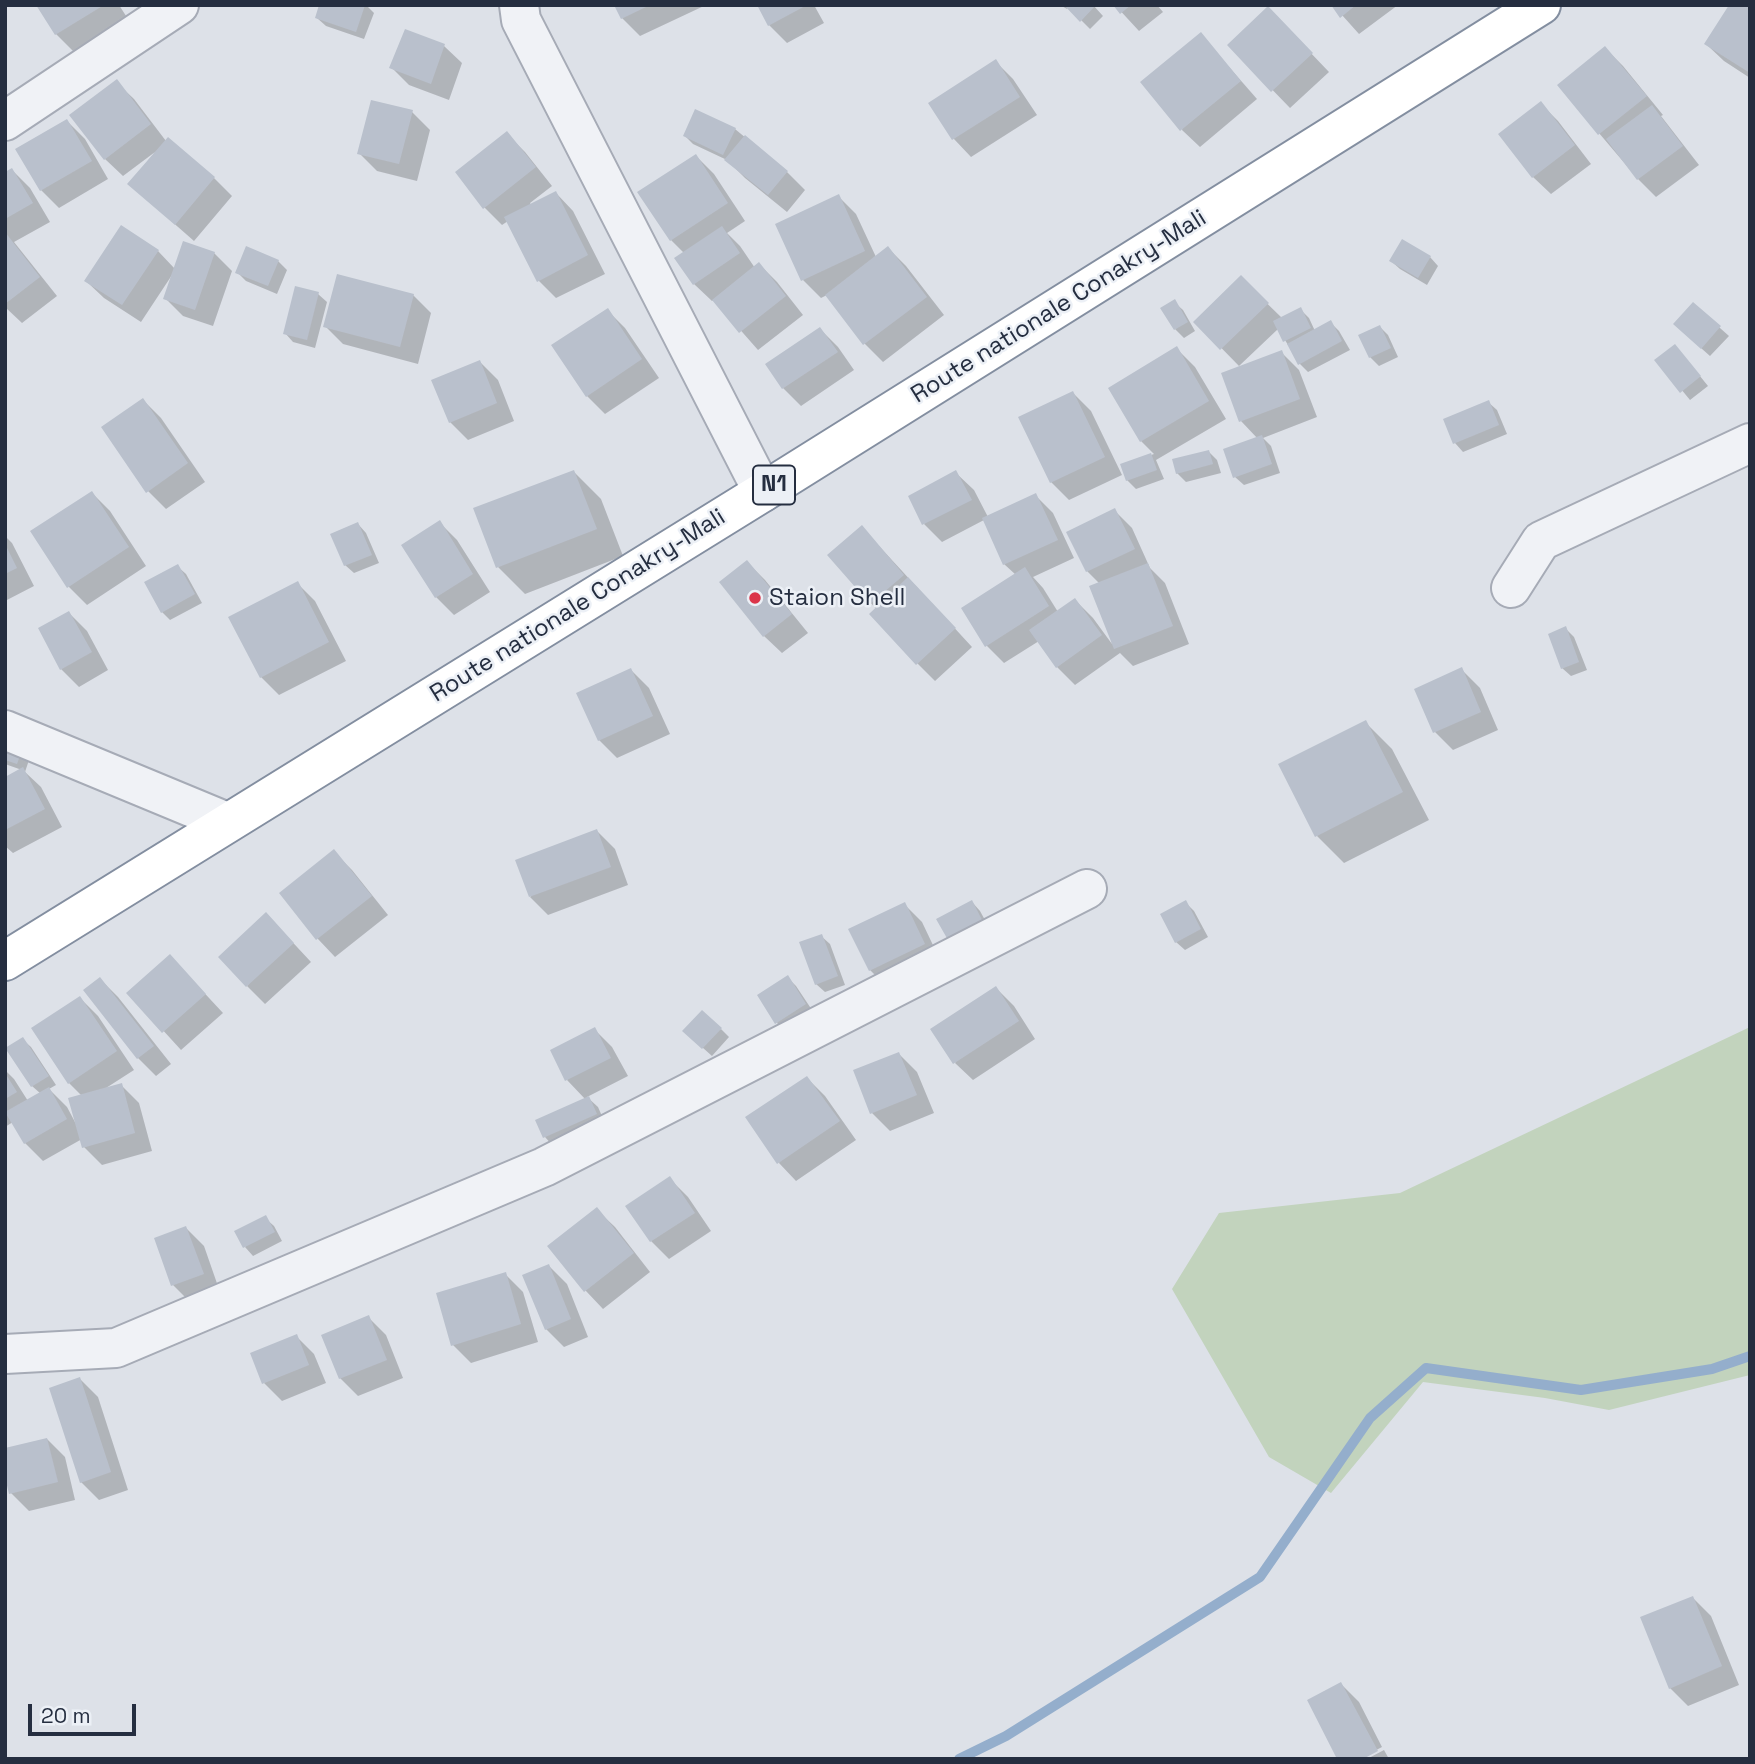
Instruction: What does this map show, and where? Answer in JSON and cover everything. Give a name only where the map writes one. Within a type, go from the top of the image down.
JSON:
[{"type":"highway","name":"Route nationale Conakry-Mali","points":[[5,961],[763,492],[1541,5]]},
{"type":"street","points":[[5,121],[179,5]]},
{"type":"street","points":[[509,10],[763,492]]},
{"type":"street","points":[[1511,588],[1541,541],[1750,443]]},
{"type":"street","points":[[5,730],[227,822]]},
{"type":"street","points":[[5,1354],[116,1348],[532,1172],[1087,889]]},
{"type":"green space","points":[[1750,1027],[1750,1375],[1609,1410],[1545,1398],[1423,1382],[1331,1493],[1269,1457],[1172,1289],[1219,1213],[1400,1193]]},
{"type":"building","points":[[36,5],[104,5],[55,35]]},
{"type":"building","points":[[319,5],[365,5],[356,32],[315,18]]},
{"type":"building","points":[[614,5],[650,5],[621,19]]},
{"type":"building","points":[[757,5],[807,5],[768,26]]},
{"type":"building","points":[[1064,5],[1096,5],[1080,22]]},
{"type":"building","points":[[1113,5],[1131,5],[1120,14]]},
{"type":"building","points":[[1331,5],[1356,5],[1340,18]]},
{"type":"building","points":[[1729,5],[1745,5],[1750,8],[1750,73],[1704,44]]},
{"type":"building","points":[[1268,6],[1313,53],[1271,92],[1227,45]]},
{"type":"building","points":[[405,29],[445,44],[431,84],[389,68]]},
{"type":"building","points":[[1201,32],[1241,81],[1180,131],[1140,82]]},
{"type":"building","points":[[1605,46],[1647,96],[1598,135],[1557,85]]},
{"type":"building","points":[[996,59],[1020,97],[952,140],[928,103]]},
{"type":"building","points":[[117,79],[151,124],[104,160],[69,115]]},
{"type":"building","points":[[371,100],[413,110],[399,164],[357,154]]},
{"type":"building","points":[[1541,101],[1575,145],[1532,178],[1498,134]]},
{"type":"building","points":[[1652,105],[1683,146],[1637,180],[1606,139]]},
{"type":"building","points":[[695,109],[736,128],[723,155],[683,136]]},
{"type":"building","points":[[67,119],[92,161],[40,191],[15,149]]},
{"type":"building","points":[[507,131],[536,167],[483,209],[455,172]]},
{"type":"building","points":[[745,135],[788,171],[768,195],[724,160]]},
{"type":"building","points":[[168,137],[215,177],[175,225],[127,184]]},
{"type":"building","points":[[696,154],[728,203],[670,241],[637,192]]},
{"type":"building","points":[[12,168],[33,203],[5,219],[5,172]]},
{"type":"building","points":[[556,191],[588,255],[537,282],[504,217]]},
{"type":"building","points":[[839,194],[865,251],[801,281],[775,224]]},
{"type":"building","points":[[121,225],[159,250],[122,305],[84,281]]},
{"type":"building","points":[[722,226],[740,253],[693,285],[674,258]]},
{"type":"building","points":[[5,232],[40,277],[5,304]]},
{"type":"building","points":[[1402,239],[1431,256],[1418,278],[1389,261]]},
{"type":"building","points":[[183,241],[215,252],[195,310],[163,299]]},
{"type":"building","points":[[246,246],[279,260],[268,286],[235,273]]},
{"type":"building","points":[[888,246],[927,297],[863,345],[825,295]]},
{"type":"building","points":[[759,262],[786,296],[739,333],[712,300]]},
{"type":"building","points":[[337,274],[414,294],[400,347],[323,327]]},
{"type":"building","points":[[1241,275],[1269,303],[1220,350],[1193,322]]},
{"type":"building","points":[[295,286],[319,292],[307,340],[283,334]]},
{"type":"building","points":[[1175,299],[1188,322],[1174,330],[1160,308]]},
{"type":"building","points":[[1693,302],[1721,326],[1701,349],[1673,324]]},
{"type":"building","points":[[1301,307],[1311,328],[1283,342],[1273,321]]},
{"type":"building","points":[[608,308],[642,359],[586,397],[551,345]]},
{"type":"building","points":[[1331,320],[1342,341],[1298,365],[1287,344]]},
{"type":"building","points":[[1380,325],[1391,348],[1369,358],[1358,335]]},
{"type":"building","points":[[820,327],[838,352],[782,389],[765,364]]},
{"type":"building","points":[[1675,344],[1701,376],[1680,393],[1654,360]]},
{"type":"building","points":[[1177,346],[1209,401],[1140,442],[1108,388]]},
{"type":"building","points":[[1282,350],[1300,399],[1239,422],[1221,373]]},
{"type":"building","points":[[480,360],[497,403],[449,423],[431,380]]},
{"type":"building","points":[[1073,391],[1105,457],[1050,483],[1018,417]]},
{"type":"building","points":[[143,398],[188,463],[146,493],[101,427]]},
{"type":"building","points":[[1489,400],[1499,425],[1453,444],[1443,419]]},
{"type":"building","points":[[1262,435],[1272,464],[1233,478],[1223,449]]},
{"type":"building","points":[[1209,450],[1213,464],[1176,474],[1172,459]]},
{"type":"building","points":[[1151,453],[1157,470],[1126,481],[1120,464]]},
{"type":"building","points":[[574,470],[597,529],[496,568],[473,508]]},
{"type":"building","points":[[956,470],[972,500],[922,525],[908,496]]},
{"type":"building","points":[[92,491],[129,547],[67,588],[30,531]]},
{"type":"building","points":[[1036,493],[1058,540],[1003,565],[982,518]]},
{"type":"building","points":[[1115,508],[1135,549],[1086,572],[1066,532]]},
{"type":"building","points":[[440,520],[473,574],[435,598],[401,545]]},
{"type":"building","points":[[358,522],[372,555],[344,566],[330,534]]},
{"type":"building","points":[[862,525],[904,575],[870,604],[827,555]]},
{"type":"building","points":[[5,544],[17,568],[5,574]]},
{"type":"building","name":"Staion Shell","points":[[747,560],[792,614],[763,637],[719,582]]},
{"type":"building","points":[[1148,563],[1173,626],[1114,649],[1089,586]]},
{"type":"building","points":[[178,564],[195,594],[161,613],[144,582]]},
{"type":"building","points":[[1025,567],[1049,606],[985,647],[961,608]]},
{"type":"building","points":[[908,577],[956,628],[916,665],[869,614]]},
{"type":"building","points":[[298,581],[329,642],[260,678],[228,617]]},
{"type":"building","points":[[1075,598],[1102,635],[1056,668],[1029,630]]},
{"type":"building","points":[[69,611],[92,652],[60,670],[38,628]]},
{"type":"building","points":[[1566,626],[1579,662],[1561,669],[1548,634]]},
{"type":"building","points":[[1462,667],[1481,712],[1433,733],[1414,689]]},
{"type":"building","points":[[631,668],[653,716],[598,741],[576,693]]},
{"type":"building","points":[[1366,720],[1403,792],[1315,837],[1278,764]]},
{"type":"building","points":[[5,744],[22,750],[17,764],[5,760]]},
{"type":"building","points":[[23,767],[45,809],[5,830],[5,777]]},
{"type":"building","points":[[597,829],[611,867],[529,897],[515,860]]},
{"type":"building","points":[[334,849],[372,896],[316,940],[279,893]]},
{"type":"building","points":[[972,900],[983,922],[948,940],[936,919]]},
{"type":"building","points":[[1186,900],[1201,929],[1175,943],[1160,914]]},
{"type":"building","points":[[905,902],[925,944],[869,971],[848,929]]},
{"type":"building","points":[[266,912],[294,943],[246,987],[218,957]]},
{"type":"building","points":[[822,934],[838,976],[815,985],[799,942]]},
{"type":"building","points":[[170,954],[206,994],[162,1033],[126,993]]},
{"type":"building","points":[[788,975],[806,1004],[775,1024],[757,995]]},
{"type":"building","points":[[100,977],[154,1046],[137,1059],[83,990]]},
{"type":"building","points":[[996,986],[1019,1021],[953,1064],[930,1029]]},
{"type":"building","points":[[80,996],[117,1051],[68,1084],[31,1028]]},
{"type":"building","points":[[702,1010],[722,1028],[702,1049],[682,1031]]},
{"type":"building","points":[[595,1027],[611,1058],[565,1081],[550,1050]]},
{"type":"building","points":[[23,1037],[49,1076],[31,1087],[5,1048]]},
{"type":"building","points":[[899,1052],[917,1095],[870,1114],[853,1070]]},
{"type":"building","points":[[5,1073],[17,1092],[5,1099]]},
{"type":"building","points":[[807,1076],[840,1121],[777,1164],[745,1117]]},
{"type":"building","points":[[122,1083],[135,1133],[82,1148],[68,1098]]},
{"type":"building","points":[[49,1087],[67,1119],[24,1144],[5,1112]]},
{"type":"building","points":[[589,1096],[597,1114],[543,1138],[535,1120]]},
{"type":"building","points":[[670,1176],[695,1213],[650,1242],[625,1206]]},
{"type":"building","points":[[597,1207],[634,1253],[584,1292],[547,1246]]},
{"type":"building","points":[[266,1215],[275,1232],[243,1248],[234,1231]]},
{"type":"building","points":[[186,1226],[204,1274],[171,1286],[154,1238]]},
{"type":"building","points":[[549,1264],[571,1319],[545,1330],[522,1275]]},
{"type":"building","points":[[506,1272],[521,1324],[451,1346],[436,1293]]},
{"type":"building","points":[[369,1315],[387,1360],[339,1379],[321,1335]]},
{"type":"building","points":[[297,1334],[309,1365],[262,1384],[250,1353]]},
{"type":"building","points":[[80,1377],[111,1472],[80,1483],[49,1388]]},
{"type":"building","points":[[47,1438],[58,1482],[9,1494],[5,1477],[5,1448]]},
{"type":"building","points":[[1693,1596],[1722,1666],[1669,1689],[1640,1617]]},
{"type":"building","points":[[1341,1682],[1378,1751],[1363,1759],[1337,1759],[1307,1700]]},
{"type":"waterway","points":[[959,1759],[1006,1736],[1260,1577],[1370,1418],[1426,1368],[1581,1390],[1712,1369],[1750,1356]]},
{"type":"place","name":"Staion Shell","points":[[755,598]]}]
